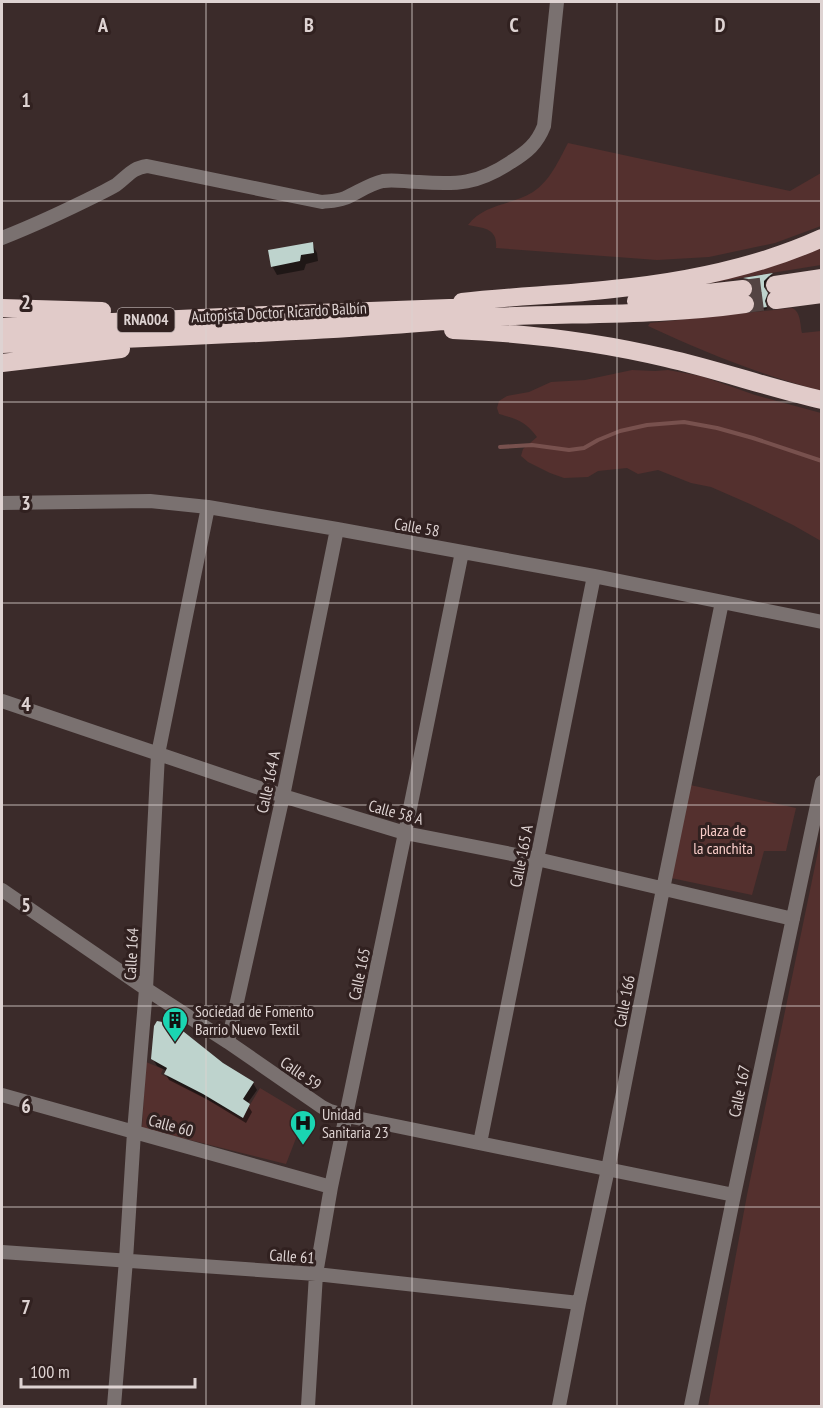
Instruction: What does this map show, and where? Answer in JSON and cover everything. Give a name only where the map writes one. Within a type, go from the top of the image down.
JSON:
[{"type":"highway","points":[[378,318],[471,301],[612,290],[673,282],[772,257],[822,238]]},
{"type":"highway","points":[[822,278],[776,292],[822,294]]},
{"type":"highway","points":[[378,318],[492,317],[702,310],[744,297]]},
{"type":"highway","points":[[2,308],[290,314]]},
{"type":"highway","name":"Autopista Doctor Ricardo Balbín","points":[[2,327],[290,314],[378,318]]},
{"type":"highway","points":[[378,318],[483,332],[586,341],[702,366],[796,395],[822,400]]},
{"type":"highway","name":"Autopista Doctor Ricardo Balbín","points":[[2,344],[275,332],[378,318]]},
{"type":"highway","points":[[2,363],[275,332]]},
{"type":"street","points":[[2,238],[40,223],[100,194],[138,167],[147,166],[322,202],[335,201],[382,181],[463,183],[483,178],[528,152],[541,136],[558,2]]},
{"type":"street","name":"Calle 58","points":[[2,503],[150,501],[208,507],[594,576],[822,622]]},
{"type":"street","name":"Calle 164","points":[[114,1407],[146,989],[158,754],[208,507]]},
{"type":"street","name":"Calle 164 A","points":[[228,1042],[283,796],[337,529]]},
{"type":"street","name":"Calle 165","points":[[308,1407],[316,1274],[331,1187],[462,552]]},
{"type":"street","name":"Calle 165 A","points":[[480,1143],[594,576]]},
{"type":"street","name":"Calle 166","points":[[559,1407],[722,602]]},
{"type":"street","name":"Calle 58 A","points":[[2,701],[283,796],[405,832],[537,859],[793,919]]},
{"type":"street","name":"Calle 167","points":[[691,1407],[822,782]]},
{"type":"street","name":"Calle 59","points":[[2,890],[330,1111],[734,1195]]},
{"type":"street","name":"Calle 60","points":[[2,1095],[331,1187]]},
{"type":"street","name":"Calle 61","points":[[2,1252],[316,1274],[579,1303]]},
{"type":"green space","points":[[568,143],[790,191],[821,173],[821,226],[775,243],[709,257],[657,260],[496,248],[495,236],[492,233],[484,228],[468,225],[482,213],[533,192],[553,170]]},
{"type":"green space","points":[[821,245],[821,265],[679,288]]},
{"type":"green space","points":[[792,308],[799,315],[802,333],[821,331],[821,391],[733,362],[648,326],[650,323]]},
{"type":"green space","points":[[632,370],[668,370],[701,376],[755,395],[821,413],[821,541],[793,525],[711,487],[691,483],[658,470],[638,474],[627,468],[598,471],[588,477],[564,478],[528,462],[521,456],[523,449],[537,437],[520,421],[499,414],[497,408],[499,401],[507,396],[529,392],[551,382],[585,380]]},
{"type":"green space","name":"plaza de la canchita","points":[[690,785],[796,808],[786,851],[764,851],[752,895],[671,878]]},
{"type":"green space","points":[[821,837],[821,1406],[708,1406],[747,1195]]},
{"type":"green space","points":[[146,1062],[163,1069],[161,1074],[242,1118],[260,1088],[305,1115],[286,1164],[142,1128]]},
{"type":"building","points":[[313,242],[314,253],[301,255],[300,261],[271,267],[268,250]]},
{"type":"building","points":[[773,273],[764,281],[764,287],[768,293],[765,301],[767,307],[755,309],[756,302],[752,295],[754,288],[748,279],[743,278]]},
{"type":"building","name":"Sociedad de Fomento Barrio Nuevo Textil","points":[[157,1021],[174,1024],[223,1063],[254,1082],[243,1099],[250,1104],[243,1118],[164,1074],[167,1068],[151,1059],[154,1026]]},
{"type":"waterway","points":[[500,447],[532,445],[569,450],[584,448],[620,431],[647,425],[684,422],[753,438],[822,461]]},
{"type":"tunnel","points":[[743,289],[775,285]]},
{"type":"tunnel","points":[[745,304],[776,300]]},
{"type":"place","name":"Sociedad de Fomento Barrio Nuevo Textil","points":[[175,1043]]},
{"type":"place","name":"Unidad Sanitaria 23","points":[[303,1146]]}]
